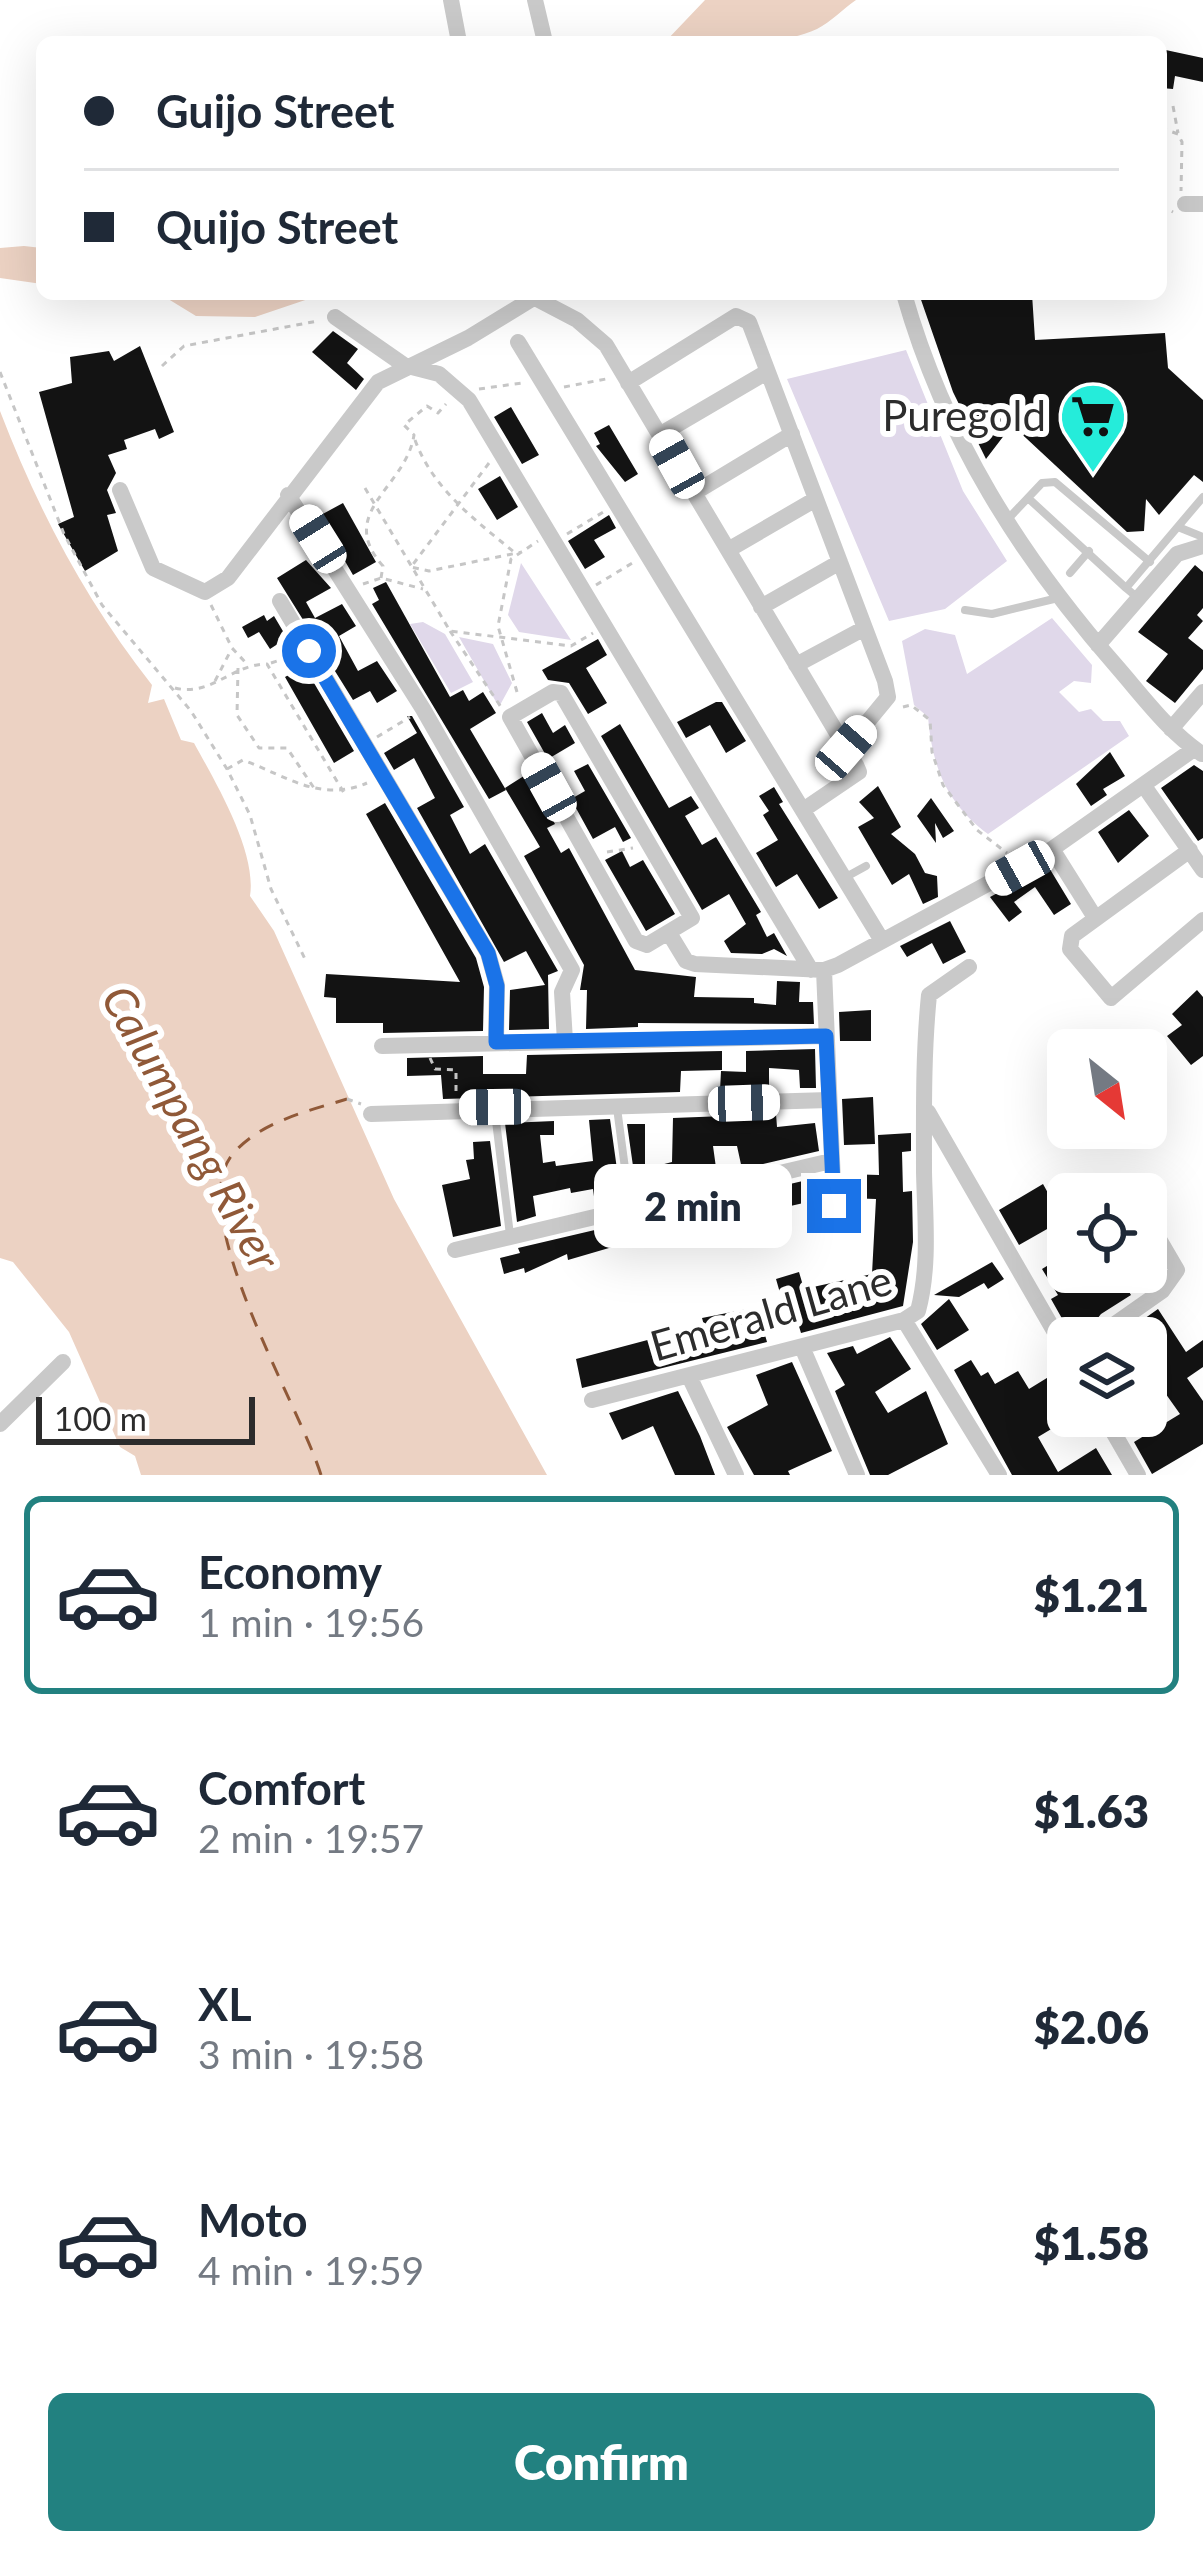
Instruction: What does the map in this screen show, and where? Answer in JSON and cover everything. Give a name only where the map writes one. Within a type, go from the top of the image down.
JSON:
[{"type":"street","points":[[451,0],[458,36]]},
{"type":"street","points":[[535,0],[544,36]]},
{"type":"street","points":[[120,490],[152,568],[205,592],[227,578],[378,382],[404,365],[468,338],[531,300]]},
{"type":"street","points":[[544,300],[596,334],[661,434],[846,748],[856,776],[803,810]]},
{"type":"street","points":[[669,933],[686,962],[818,970],[1020,868],[1199,751],[1171,729],[1098,646],[1004,523],[949,424],[906,300]]},
{"type":"street","points":[[628,383],[736,316],[749,322],[888,697],[846,748]]},
{"type":"street","points":[[335,317],[404,365],[440,374],[460,388],[818,970],[834,1206]]},
{"type":"street","points":[[518,342],[881,939]]},
{"type":"street","points":[[661,434],[767,372]]},
{"type":"street","points":[[694,493],[792,434]]},
{"type":"street","points":[[288,495],[423,709],[572,970],[562,992],[565,1041]]},
{"type":"street","points":[[728,550],[816,499]]},
{"type":"street","points":[[1098,646],[1132,593],[1177,554],[1203,541]]},
{"type":"street","points":[[761,607],[840,562]]},
{"type":"street","points":[[280,601],[495,968],[496,1042]]},
{"type":"street","points":[[796,665],[863,629]]},
{"type":"street","points":[[1171,729],[1203,692]]},
{"type":"street","points":[[560,693],[692,918],[647,945],[636,941],[510,717],[560,693]]},
{"type":"street","points":[[1144,786],[1203,870]]},
{"type":"street","points":[[1052,849],[1094,916]]},
{"type":"street","points":[[1190,850],[1094,916],[1072,936],[1070,950],[1111,998],[1203,920]]},
{"type":"street","name":"Emerald Lane","points":[[592,1400],[904,1320],[918,1311],[923,1293],[928,1111],[922,1081],[928,995],[969,967]]},
{"type":"street","points":[[382,1046],[826,1036]]},
{"type":"street","points":[[371,1114],[457,1107],[829,1100]]},
{"type":"street","points":[[928,1111],[1047,1318]]},
{"type":"street","points":[[454,1250],[831,1161]]},
{"type":"street","points":[[1167,1251],[1178,1270],[1167,1284]]},
{"type":"street","points":[[1125,1317],[1159,1293]]},
{"type":"street","points":[[904,1320],[1000,1475]]},
{"type":"street","points":[[802,1347],[857,1475]]},
{"type":"street","points":[[0,1424],[63,1362]]},
{"type":"street","points":[[688,1376],[736,1475]]},
{"type":"street","points":[[1115,1437],[1135,1474]]},
{"type":"lane","points":[[1004,523],[1042,483],[1055,482],[1150,562]]},
{"type":"lane","points":[[1028,498],[1132,593],[1150,562],[1203,496]]},
{"type":"lane","points":[[1178,527],[1203,541]]},
{"type":"lane","points":[[1070,572],[1089,551]]},
{"type":"lane","points":[[965,610],[992,614],[1060,597]]},
{"type":"lane","points":[[844,878],[866,866]]},
{"type":"lane","points":[[495,1107],[511,1237]]},
{"type":"lane","points":[[617,1107],[630,1208]]},
{"type":"path","points":[[1173,106],[1194,204]]},
{"type":"path","points":[[1167,130],[1178,134]]},
{"type":"path","points":[[162,366],[184,346],[335,317]]},
{"type":"path","points":[[0,372],[64,535],[102,605],[172,687],[226,769],[250,815],[271,889],[305,959]]},
{"type":"path","points":[[514,552],[455,502],[428,471],[414,435],[404,425],[427,406],[438,413],[460,388],[508,388],[540,378],[555,388],[606,379]]},
{"type":"path","points":[[382,578],[383,566],[368,549],[364,534],[376,503],[410,457],[414,435]]},
{"type":"path","points":[[411,567],[455,502],[499,450]]},
{"type":"path","points":[[365,488],[483,687],[510,717]]},
{"type":"path","points":[[511,559],[617,504]]},
{"type":"path","points":[[510,717],[519,685],[498,626],[514,552]]},
{"type":"path","points":[[411,567],[430,572],[522,552]]},
{"type":"path","points":[[584,592],[647,554]]},
{"type":"path","points":[[350,589],[382,578],[425,590]]},
{"type":"path","points":[[205,592],[232,648],[248,664]]},
{"type":"path","points":[[451,631],[571,646],[604,625]]},
{"type":"path","points":[[210,687],[232,648]]},
{"type":"path","points":[[172,687],[190,692],[210,687],[248,664],[267,664],[309,651]]},
{"type":"path","points":[[267,664],[344,793]]},
{"type":"path","points":[[238,668],[237,715],[259,748],[287,748],[315,790]]},
{"type":"path","points":[[888,697],[897,708],[911,705],[931,720],[932,752],[954,804],[1020,868]]},
{"type":"path","points":[[365,744],[423,709]]},
{"type":"path","points":[[226,769],[242,760],[315,790],[344,793],[385,776]]},
{"type":"path","points":[[588,856],[650,842]]},
{"type":"path","points":[[432,1042],[435,1070],[455,1070],[457,1107]]},
{"type":"path","points":[[347,1099],[356,1099]]},
{"type":"shaded area","points":[[906,350],[963,491],[1007,561],[945,609],[889,621],[787,379]]},
{"type":"shaded area","points":[[521,563],[571,640],[519,632],[508,615]]},
{"type":"shaded area","points":[[1052,618],[1092,665],[1091,683],[1074,681],[1059,692],[1079,712],[1091,709],[1103,721],[1120,721],[1129,736],[988,834],[962,810],[944,783],[928,717],[914,705],[902,641],[925,629],[955,635],[967,674]]},
{"type":"shaded area","points":[[423,622],[445,634],[473,682],[451,693],[410,624]]},
{"type":"shaded area","points":[[459,637],[493,644],[512,683],[499,707]]},
{"type":"water","points":[[705,0],[856,0],[822,26],[796,36],[671,36]]},
{"type":"water","points":[[36,247],[36,283],[0,278],[0,248]]},
{"type":"water","points":[[170,300],[305,300],[255,317],[196,316]]},
{"type":"water","name":"Calumpang River","points":[[0,411],[66,554],[152,685],[148,703],[164,699],[181,740],[194,743],[223,797],[247,859],[250,896],[274,931],[394,1199],[547,1475],[141,1475],[135,1456],[120,1447],[69,1332],[13,1262],[0,1258]]},
{"type":"building","points":[[1167,50],[1203,58],[1203,82],[1175,76],[1173,89],[1167,88]]},
{"type":"building","name":"Puregold","points":[[921,300],[1032,300],[1035,340],[1165,333],[1168,368],[1203,400],[1203,482],[1194,475],[1159,515],[1146,499],[1144,531],[1127,532],[1012,425],[986,459],[953,392]]},
{"type":"building","points":[[333,331],[358,349],[347,363],[364,379],[356,390],[312,352]]},
{"type":"building","points":[[140,346],[174,432],[159,439],[155,429],[124,440],[127,449],[108,455],[116,473],[107,490],[116,513],[107,515],[118,551],[85,571],[58,524],[74,517],[39,392],[72,383],[70,357],[109,351],[114,361]]},
{"type":"building","points":[[511,407],[539,455],[522,464],[494,417]]},
{"type":"building","points":[[609,425],[638,474],[625,482],[596,446],[600,444],[594,433]]},
{"type":"building","points":[[500,476],[518,507],[497,520],[478,489]]},
{"type":"building","points":[[343,503],[376,562],[353,575],[319,516]]},
{"type":"building","points":[[609,515],[616,528],[594,540],[605,557],[585,569],[568,541]]},
{"type":"building","points":[[306,560],[331,588],[306,602],[315,618],[342,604],[356,626],[339,636],[358,671],[377,661],[397,691],[377,703],[370,691],[353,700],[277,578]]},
{"type":"building","points":[[1195,565],[1203,572],[1203,608],[1197,615],[1203,621],[1188,638],[1203,650],[1203,669],[1175,703],[1146,681],[1168,654],[1138,632]]},
{"type":"building","points":[[386,582],[450,697],[463,690],[469,701],[483,692],[496,713],[470,729],[506,790],[489,799],[372,604],[379,600],[373,588]]},
{"type":"building","points":[[264,615],[267,621],[274,616],[287,638],[270,649],[259,632],[248,638],[242,627]]},
{"type":"building","points":[[598,639],[607,655],[586,668],[607,703],[588,714],[569,683],[548,680],[542,670]]},
{"type":"building","points":[[304,666],[354,751],[334,763],[285,677]]},
{"type":"building","points":[[722,702],[746,741],[726,753],[710,725],[686,738],[677,722]]},
{"type":"building","points":[[542,713],[553,733],[565,725],[575,743],[548,759],[527,722]]},
{"type":"building","points":[[407,716],[412,716],[464,807],[450,815],[470,854],[485,844],[558,971],[548,975],[549,1029],[509,1030],[510,990],[545,985],[526,951],[504,962],[417,808],[435,798],[414,758],[394,770],[384,753],[417,733]]},
{"type":"building","points":[[620,724],[669,808],[691,796],[699,808],[685,816],[702,845],[716,837],[761,912],[756,915],[767,937],[774,933],[787,956],[774,949],[762,954],[731,953],[724,941],[746,924],[729,894],[702,910],[601,736]]},
{"type":"building","points":[[1110,752],[1125,776],[1103,789],[1107,795],[1091,806],[1076,784]]},
{"type":"building","points":[[588,764],[631,838],[623,842],[615,827],[593,839],[571,799],[585,791],[574,771]]},
{"type":"building","points":[[1194,765],[1203,771],[1203,838],[1198,841],[1161,788]]},
{"type":"building","points":[[527,774],[555,824],[547,828],[561,853],[569,848],[635,970],[696,977],[694,997],[754,998],[754,1003],[776,1005],[777,981],[800,982],[799,1002],[813,1002],[814,1024],[638,1023],[638,1027],[586,1029],[587,990],[580,990],[584,965],[524,856],[540,847],[505,788]]},
{"type":"building","points":[[878,786],[901,827],[891,834],[915,854],[925,873],[937,876],[938,897],[923,904],[909,874],[892,885],[858,827],[874,818],[859,802]]},
{"type":"building","points":[[774,787],[783,802],[779,804],[838,898],[819,909],[797,874],[776,887],[756,853],[778,840],[763,815],[769,811],[759,796]]},
{"type":"building","points":[[931,798],[954,831],[943,838],[935,823],[936,843],[917,816]]},
{"type":"building","points":[[385,803],[476,958],[484,987],[483,1031],[383,1033],[383,1023],[336,1023],[336,998],[324,997],[326,974],[460,982],[366,814]]},
{"type":"building","points":[[1129,810],[1149,836],[1118,863],[1098,832]]},
{"type":"building","points":[[622,851],[630,867],[643,860],[675,914],[646,931],[605,860]]},
{"type":"building","points":[[1048,866],[1071,904],[1054,915],[1035,887],[1014,902],[1022,912],[1009,922],[990,897]]},
{"type":"building","points":[[950,921],[966,952],[943,964],[932,943],[907,957],[900,946]]},
{"type":"building","points":[[1197,990],[1203,997],[1203,1056],[1191,1065],[1167,1036],[1182,1025],[1172,1014]]},
{"type":"building","points":[[871,1010],[871,1041],[840,1041],[839,1012]]},
{"type":"building","points":[[815,1049],[816,1088],[800,1088],[799,1070],[769,1068],[769,1089],[720,1091],[721,1071],[746,1072],[746,1051]]},
{"type":"building","points":[[722,1051],[722,1070],[681,1071],[680,1092],[443,1099],[441,1075],[407,1076],[407,1058],[483,1056],[483,1074],[526,1074],[527,1055]]},
{"type":"building","points":[[873,1097],[875,1144],[844,1145],[842,1099]]},
{"type":"building","points":[[776,1114],[777,1127],[815,1123],[819,1151],[742,1169],[737,1146],[713,1146],[717,1175],[637,1194],[627,1124],[645,1124],[645,1169],[672,1162],[673,1118]]},
{"type":"building","points":[[610,1119],[621,1198],[595,1204],[593,1189],[571,1193],[570,1188],[533,1196],[536,1216],[517,1222],[505,1123],[554,1121],[554,1135],[540,1135],[543,1163],[555,1161],[556,1166],[593,1161],[589,1120]]},
{"type":"building","points":[[911,1133],[911,1151],[902,1152],[903,1192],[912,1191],[913,1242],[903,1306],[801,1333],[788,1290],[780,1293],[776,1279],[799,1272],[804,1289],[872,1274],[876,1199],[846,1198],[845,1174],[879,1175],[878,1135]]},
{"type":"building","points":[[490,1141],[501,1226],[453,1237],[442,1185],[470,1179],[466,1160],[474,1159],[473,1142]]},
{"type":"building","points":[[820,1177],[821,1199],[721,1222],[717,1201]]},
{"type":"building","points":[[1043,1184],[1047,1229],[1019,1245],[999,1210]]},
{"type":"building","points":[[646,1218],[650,1236],[568,1260],[567,1254],[525,1273],[524,1268],[504,1274],[500,1258],[520,1253],[518,1248]]},
{"type":"building","points":[[992,1262],[1004,1279],[988,1289],[984,1283],[959,1297],[934,1295]]},
{"type":"building","points":[[1058,1295],[1131,1295],[1099,1317],[1061,1317],[1051,1299]]},
{"type":"building","points":[[949,1299],[969,1330],[937,1350],[921,1324]]},
{"type":"building","points":[[757,1307],[767,1342],[582,1388],[576,1359],[704,1325],[702,1318]]},
{"type":"building","points":[[1167,1323],[1186,1352],[1203,1340],[1203,1367],[1187,1378],[1203,1401],[1203,1444],[1152,1474],[1134,1442],[1142,1437],[1167,1437],[1167,1422],[1180,1414],[1167,1396]]},
{"type":"building","points":[[890,1337],[911,1369],[875,1392],[888,1413],[926,1391],[948,1444],[888,1475],[870,1475],[835,1391],[845,1385],[827,1353],[853,1346],[857,1354]]},
{"type":"building","points":[[971,1360],[981,1376],[988,1372],[995,1384],[1018,1371],[1029,1389],[1047,1378],[1047,1432],[1038,1437],[1058,1472],[1096,1448],[1112,1475],[1012,1475],[954,1370]]},
{"type":"building","points":[[792,1362],[832,1451],[788,1471],[790,1475],[754,1475],[727,1427],[768,1405],[756,1375]]},
{"type":"building","points":[[678,1391],[715,1475],[675,1475],[653,1426],[622,1440],[609,1413]]},
{"type":"ferry route","points":[[321,1475],[234,1264],[223,1221],[221,1183],[232,1155],[256,1134],[347,1099]]},
{"type":"place","name":"Puregold","points":[[1093,475]]},
{"type":"route","points":[[309,651],[488,953],[497,986],[496,1042],[826,1036],[834,1206]]}]
